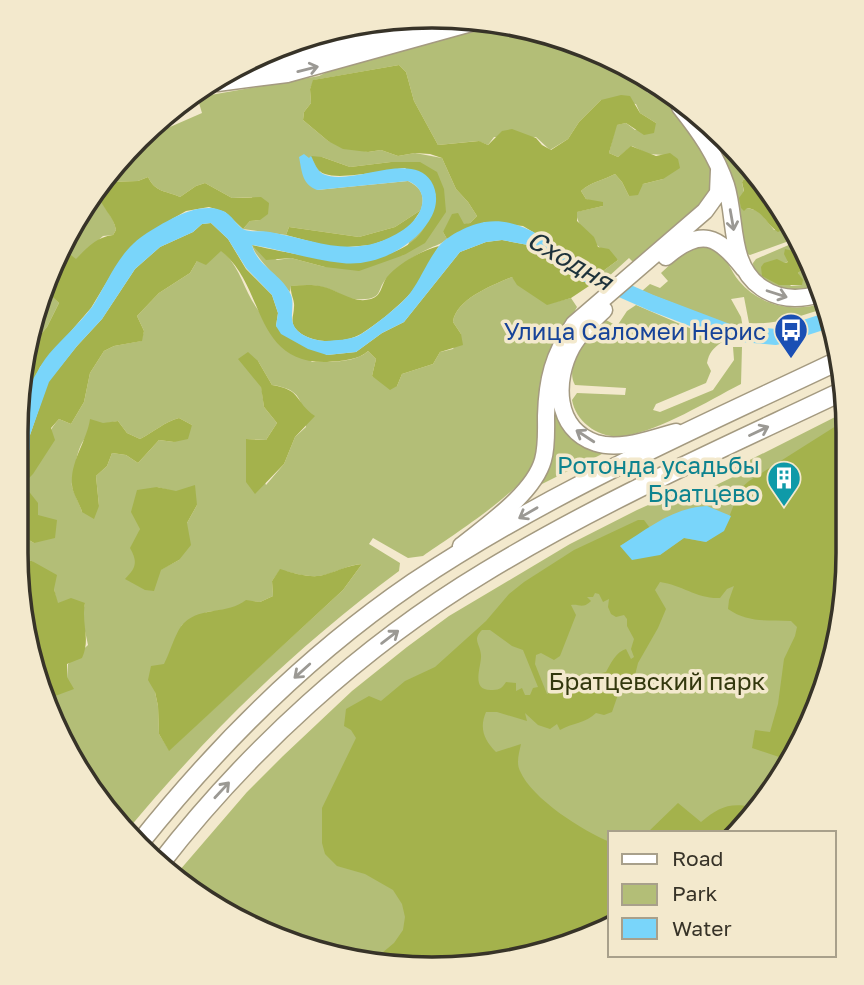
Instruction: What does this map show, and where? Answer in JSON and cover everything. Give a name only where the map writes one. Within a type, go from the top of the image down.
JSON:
[{"type":"highway","points":[[144,837],[190,783],[255,715],[354,628],[427,574],[580,484],[830,365]]},
{"type":"highway","points":[[165,856],[242,769],[330,685],[428,608],[593,510],[834,395]]},
{"type":"main road","points":[[269,63],[406,29]]},
{"type":"main road","points":[[230,82],[310,68],[451,29]]},
{"type":"main road","points":[[695,125],[705,138],[726,186],[737,249],[744,270]]},
{"type":"main road","points":[[427,574],[511,504],[537,473],[545,451],[551,369],[560,344],[574,324],[636,275],[714,200],[720,183],[719,170]]},
{"type":"main road","points":[[636,275],[683,243],[703,238],[729,249],[757,285],[778,296],[799,298],[812,295]]},
{"type":"main road","points":[[603,303],[572,347],[563,369],[561,404],[573,427],[597,443],[612,445],[629,444],[698,427]]},
{"type":"green space","points":[[463,29],[511,36],[562,49],[634,82],[674,108],[709,162],[714,189],[696,213],[633,262],[629,258],[607,278],[599,274],[618,260],[586,234],[576,212],[603,206],[586,199],[581,191],[615,174],[629,196],[643,184],[663,179],[665,155],[648,154],[632,146],[618,157],[609,153],[616,125],[626,123],[635,130],[656,123],[640,113],[636,104],[601,100],[579,122],[568,139],[550,150],[536,137],[494,137],[488,145],[478,141],[438,145],[414,101],[406,72],[399,65],[314,80],[310,89],[311,103],[304,112],[303,120],[328,141],[368,152],[381,150],[398,156],[415,153],[442,158],[456,189],[477,216],[470,223],[443,232],[447,239],[404,264],[386,279],[372,298],[348,298],[329,289],[306,285],[291,286],[290,292],[263,263],[252,245],[277,260],[291,258],[325,267],[404,255],[437,173],[391,162],[350,167],[322,157],[317,190],[408,181],[421,193],[421,210],[395,227],[359,237],[289,227],[286,235],[243,229],[250,221],[260,220],[252,197],[232,198],[205,183],[180,197],[158,189],[148,177],[138,181],[115,182],[164,129],[202,113],[199,103],[196,104],[209,95],[319,76],[337,67]]},
{"type":"green space","points":[[399,65],[406,72],[414,101],[438,145],[479,141],[488,145],[502,131],[512,129],[536,138],[551,150],[568,139],[579,122],[601,100],[621,95],[630,96],[640,113],[656,123],[654,133],[644,135],[626,123],[617,125],[609,153],[618,157],[631,146],[656,156],[670,153],[678,159],[680,168],[663,179],[643,184],[638,195],[629,196],[615,174],[581,191],[586,199],[603,202],[603,206],[577,212],[577,221],[594,237],[598,247],[609,249],[618,260],[599,274],[579,265],[560,248],[523,226],[485,222],[447,239],[443,232],[452,214],[458,213],[464,224],[470,223],[477,216],[456,189],[442,158],[430,154],[398,156],[381,150],[368,152],[343,149],[328,141],[303,120],[304,112],[311,103],[310,89],[313,80]]},
{"type":"green space","points":[[717,145],[755,188],[744,179],[742,182],[747,208],[759,211],[774,230],[782,230],[788,241],[750,255],[745,253],[724,163]]},
{"type":"green space","points":[[311,156],[350,167],[420,162],[437,172],[444,189],[446,212],[425,243],[404,255],[359,271],[325,267],[291,258],[266,260],[252,245],[340,259],[385,255],[404,247],[420,234],[428,221],[436,194],[405,168],[332,176],[320,171]]},
{"type":"green space","points":[[148,177],[158,189],[180,197],[205,183],[232,198],[261,197],[269,203],[268,214],[260,220],[250,221],[243,229],[225,212],[209,207],[186,211],[172,219],[117,265],[91,308],[40,367],[31,385],[40,335],[59,303],[51,296],[70,254],[76,259],[97,241],[113,235],[115,225],[101,201],[115,182],[138,181]]},
{"type":"green space","points":[[744,179],[753,186],[782,230],[778,232],[757,211],[747,208],[744,211],[741,208],[739,198],[744,191]]},
{"type":"green space","points":[[101,201],[116,230],[113,235],[103,236],[76,260],[69,254]]},
{"type":"green space","points":[[421,210],[411,225],[394,237],[371,245],[335,248],[286,235],[289,227],[359,237],[395,227]]},
{"type":"green space","points":[[211,223],[228,239],[246,269],[272,295],[278,313],[276,326],[327,355],[356,352],[382,333],[404,322],[460,252],[486,242],[502,240],[528,245],[564,270],[592,284],[571,298],[547,305],[517,285],[512,277],[486,289],[468,300],[456,314],[453,322],[461,334],[463,345],[440,352],[433,364],[402,374],[397,386],[390,390],[372,376],[376,359],[368,351],[354,358],[327,362],[303,359],[285,350],[272,337],[246,283],[221,251],[206,265],[197,261],[190,273],[159,293],[137,316],[144,331],[142,341],[114,346],[104,351],[90,373],[84,402],[71,424],[59,419],[51,428],[55,440],[28,479],[30,435],[48,382],[102,319],[135,269],[160,247],[193,232],[202,224]]},
{"type":"green space","points":[[790,245],[793,252],[789,261],[769,262],[791,286],[802,285],[798,273],[802,270],[809,288],[788,289],[768,284],[755,272],[753,263],[756,259]]},
{"type":"green space","points":[[439,246],[412,292],[361,334],[345,340],[326,341],[308,338],[295,328],[292,320],[294,304],[291,286],[320,286],[358,300],[371,299],[377,295],[387,277],[397,267],[418,254]]},
{"type":"green space","points":[[707,246],[723,256],[747,290],[767,302],[789,307],[816,305],[817,311],[778,321],[749,323],[744,297],[731,299],[741,317],[743,328],[642,291],[650,284],[660,288],[668,281],[661,273],[688,251]]},
{"type":"green space","points":[[785,249],[794,253],[802,270],[798,273],[803,280],[802,285],[779,285],[762,276],[761,267],[764,263],[777,259],[788,262]]},
{"type":"green space","points":[[221,250],[233,263],[261,313],[312,362],[349,360],[368,351],[376,359],[372,376],[397,386],[402,374],[433,364],[440,352],[453,349],[461,334],[453,322],[461,306],[495,284],[512,277],[547,304],[571,298],[577,307],[553,347],[542,373],[536,458],[523,479],[482,515],[423,556],[408,558],[373,538],[369,544],[400,563],[399,571],[324,630],[254,693],[188,761],[133,824],[111,799],[82,755],[53,692],[67,677],[68,664],[88,645],[82,617],[85,603],[57,603],[54,589],[32,561],[28,561],[28,539],[34,543],[37,503],[28,492],[28,478],[48,435],[59,419],[71,424],[84,402],[90,373],[104,351],[114,346],[141,341],[144,331],[137,316],[159,293],[190,273],[197,261]],"holes":[[[258,361],[272,385],[289,390],[298,398],[306,427],[295,437],[284,464],[266,485],[247,439],[266,440],[277,423],[264,407]],[[179,418],[192,425],[174,442],[159,440],[138,463],[126,455],[112,453],[107,466],[96,476],[99,506],[82,512],[72,482],[79,450],[92,431],[99,426],[118,421],[127,433],[140,439]],[[157,487],[176,492],[197,505],[187,523],[179,560],[160,570],[126,579],[135,569],[140,529]],[[362,564],[343,590],[169,750],[159,734],[155,692],[182,625],[207,612],[235,609],[246,601],[260,602],[273,596],[272,581],[280,570],[319,576]]]},
{"type":"green space","points":[[51,296],[59,303],[40,335]]},
{"type":"green space","points":[[636,305],[722,342],[709,356],[707,363],[711,371],[706,383],[656,404],[653,410],[660,412],[713,390],[734,360],[733,347],[742,347],[741,384],[654,427],[616,437],[599,432],[584,423],[572,400],[577,393],[625,395],[626,388],[575,385],[573,368],[580,350],[606,320],[617,326],[627,311]]},
{"type":"green space","points":[[248,352],[258,361],[272,385],[294,393],[315,416],[295,437],[284,464],[255,494],[246,482],[246,439],[266,440],[277,423],[264,407],[261,387],[238,359]]},
{"type":"green space","points":[[554,410],[567,434],[587,446],[606,452],[538,486]]},
{"type":"green space","name":"Братцевский парк","points":[[835,417],[836,553],[833,606],[815,683],[782,755],[753,799],[725,831],[608,831],[608,916],[562,936],[485,954],[432,957],[379,954],[327,943],[277,926],[230,903],[180,869],[247,792],[283,756],[352,691],[449,616],[570,544],[682,490],[691,497],[735,476],[734,468]]},
{"type":"green space","points":[[179,418],[192,425],[188,439],[174,442],[159,440],[138,463],[126,455],[112,453],[107,466],[96,476],[99,506],[94,519],[82,512],[72,488],[72,476],[90,419],[103,423],[118,421],[127,433],[140,439]]},
{"type":"green space","points":[[836,426],[836,553],[833,606],[815,683],[780,757],[752,748],[755,730],[770,732],[778,704],[784,659],[797,627],[791,621],[751,619],[728,609],[734,586],[727,589],[720,598],[712,598],[660,582],[655,590],[666,609],[638,663],[635,675],[628,684],[621,686],[612,712],[604,715],[596,713],[560,730],[557,724],[550,729],[538,725],[525,713],[527,721],[497,712],[486,712],[483,723],[488,743],[496,752],[521,744],[519,768],[535,792],[559,813],[608,841],[608,916],[562,936],[485,954],[432,957],[380,954],[394,943],[403,930],[405,917],[402,904],[393,890],[365,874],[337,866],[325,854],[322,843],[322,808],[356,738],[351,730],[344,726],[346,709],[369,696],[381,701],[405,681],[435,667],[524,582],[574,550],[638,520],[644,520],[650,528],[620,546],[660,555],[684,538],[706,542],[724,530],[740,489]],"holes":[[[599,594],[603,602],[609,599],[611,614],[616,617],[624,615],[627,619],[627,626],[634,639],[631,649],[634,657],[631,659],[626,649],[622,650],[606,672],[586,677],[582,686],[577,688],[564,686],[547,694],[535,664],[536,655],[541,653],[554,660],[560,656],[576,615],[571,605],[586,605],[591,601],[587,597]],[[482,630],[490,630],[512,646],[523,650],[538,687],[533,688],[530,695],[525,695],[522,688],[516,691],[516,683],[506,682],[495,690],[481,687],[478,677],[481,655],[477,639]]]},
{"type":"green space","points":[[195,485],[197,505],[187,523],[191,545],[179,560],[161,570],[154,591],[145,590],[125,579],[135,565],[130,548],[140,529],[131,512],[137,490],[157,487],[176,491]]},
{"type":"green space","points":[[28,490],[38,503],[38,515],[57,520],[55,538],[34,543],[28,539]]},
{"type":"green space","points":[[28,561],[57,575],[54,589],[58,603],[71,598],[85,603],[85,651],[82,658],[67,664],[67,677],[74,689],[54,696],[49,683],[31,606]]},
{"type":"green space","points":[[362,564],[343,590],[169,751],[159,734],[158,706],[155,692],[148,680],[151,666],[164,664],[184,623],[199,614],[231,608],[246,600],[260,602],[273,596],[272,581],[280,569],[319,576]]},
{"type":"green space","points":[[678,803],[701,822],[724,807],[747,806],[725,831],[649,831]]},
{"type":"water","points":[[304,154],[309,158],[311,156],[321,173],[335,177],[395,169],[422,172],[434,186],[436,196],[432,216],[422,231],[413,240],[379,259],[354,263],[331,262],[252,245],[259,259],[287,288],[292,299],[294,326],[308,337],[326,341],[350,338],[363,333],[407,297],[443,242],[479,223],[501,222],[517,225],[545,239],[599,274],[592,284],[564,270],[528,245],[502,240],[486,242],[460,252],[404,322],[382,333],[356,352],[327,355],[308,349],[281,334],[276,326],[278,313],[272,295],[246,268],[228,239],[211,223],[202,224],[193,232],[160,247],[135,269],[102,319],[49,382],[30,435],[28,452],[31,383],[49,354],[92,307],[127,251],[152,230],[186,212],[215,208],[228,214],[246,230],[267,231],[353,247],[386,239],[410,225],[420,212],[420,192],[408,181],[317,190],[308,184],[304,177],[299,157]]},
{"type":"water","points":[[707,506],[731,516],[724,531],[706,542],[684,538],[660,555],[632,560],[620,546],[672,515],[683,510]]},
{"type":"waterway","name":"Сходня","points":[[577,270],[652,303],[731,333],[776,337],[821,323]]},
{"type":"place","name":"Улица Саломеи Нерис","points":[[791,360]]},
{"type":"place","name":"Ротонда усадьбы Братцево","points":[[784,508]]}]
